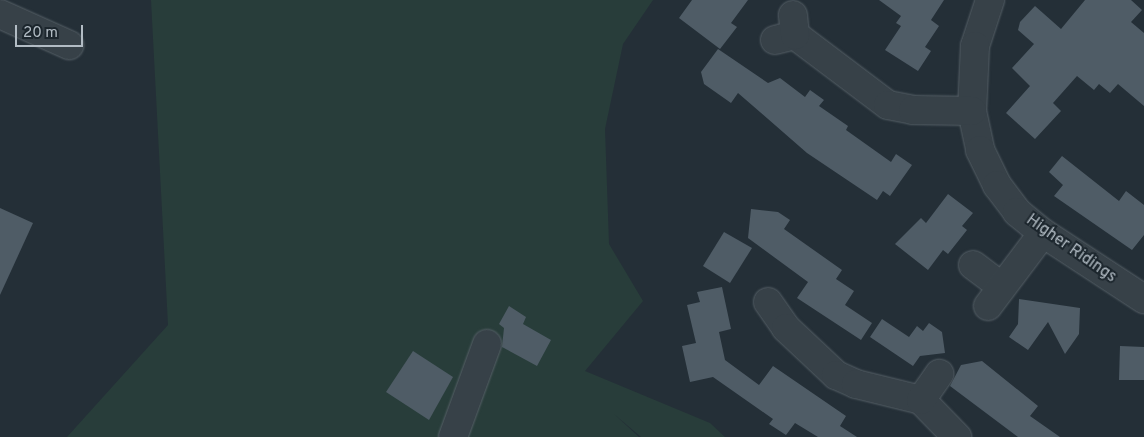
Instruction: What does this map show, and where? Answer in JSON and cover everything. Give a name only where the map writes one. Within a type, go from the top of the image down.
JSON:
[{"type":"street","name":"Higher Ridings","points":[[990,0],[975,46],[972,111],[980,150],[996,185],[1017,212],[1043,233],[1144,299]]},
{"type":"street","points":[[0,14],[70,46]]},
{"type":"street","points":[[788,30],[888,105],[913,110],[972,111]]},
{"type":"street","points":[[973,265],[995,297],[1043,233]]},
{"type":"street","points":[[768,302],[777,335],[836,375],[856,384],[921,400],[957,437]]},
{"type":"street","points":[[453,437],[487,344]]},
{"type":"street","points":[[921,400],[939,374]]},
{"type":"green space","points":[[151,0],[653,0],[623,44],[605,129],[609,244],[643,301],[585,371],[710,423],[725,437],[641,437],[614,414],[639,437],[67,437],[168,325]]},
{"type":"building","points":[[692,0],[748,0],[731,23],[737,27],[720,49],[679,18]]},
{"type":"building","points":[[879,0],[944,0],[931,20],[939,26],[925,47],[931,51],[918,71],[885,50],[901,26],[896,23],[901,16]]},
{"type":"building","points":[[1085,0],[1131,0],[1142,10],[1131,22],[1144,33],[1144,106],[1118,84],[1110,93],[1099,84],[1094,90],[1077,76],[1053,103],[1061,111],[1035,139],[1006,113],[1030,86],[1012,68],[1034,44],[1018,30],[1020,22],[1035,6],[1061,29]]},
{"type":"building","points":[[718,49],[768,83],[780,78],[805,97],[810,90],[824,100],[819,106],[848,126],[846,130],[891,162],[896,154],[912,165],[890,196],[883,191],[877,200],[807,153],[738,93],[731,103],[704,84],[701,72]]},
{"type":"building","points":[[1062,156],[1119,201],[1126,191],[1144,205],[1144,235],[1132,250],[1054,196],[1063,185],[1049,172]]},
{"type":"building","points":[[948,194],[973,213],[962,226],[967,230],[948,254],[943,250],[928,270],[895,244],[921,218],[926,223]]},
{"type":"building","points":[[0,208],[33,223],[0,295]]},
{"type":"building","points":[[751,209],[778,212],[790,220],[784,229],[842,270],[836,279],[854,291],[845,305],[872,323],[861,340],[797,298],[808,282],[748,238]]},
{"type":"building","points":[[724,232],[752,248],[730,283],[703,266]]},
{"type":"building","points":[[722,287],[731,329],[719,332],[725,360],[759,385],[773,366],[846,416],[840,426],[857,437],[818,437],[795,423],[786,435],[769,424],[773,419],[713,377],[690,382],[682,346],[696,343],[687,305],[700,302],[697,292]]},
{"type":"building","points":[[1019,299],[1080,308],[1079,334],[1065,354],[1048,322],[1028,350],[1009,337],[1018,324]]},
{"type":"building","points":[[509,306],[526,317],[523,324],[551,340],[537,366],[502,347],[504,328],[499,324]]},
{"type":"building","points":[[882,319],[909,337],[917,326],[923,331],[929,323],[942,332],[945,353],[920,356],[913,366],[870,337]]},
{"type":"building","points":[[1120,346],[1144,347],[1144,380],[1119,380]]},
{"type":"building","points":[[413,351],[453,377],[429,420],[386,392]]},
{"type":"building","points":[[982,361],[1038,406],[1030,416],[1060,437],[1018,437],[950,386],[961,365]]}]
